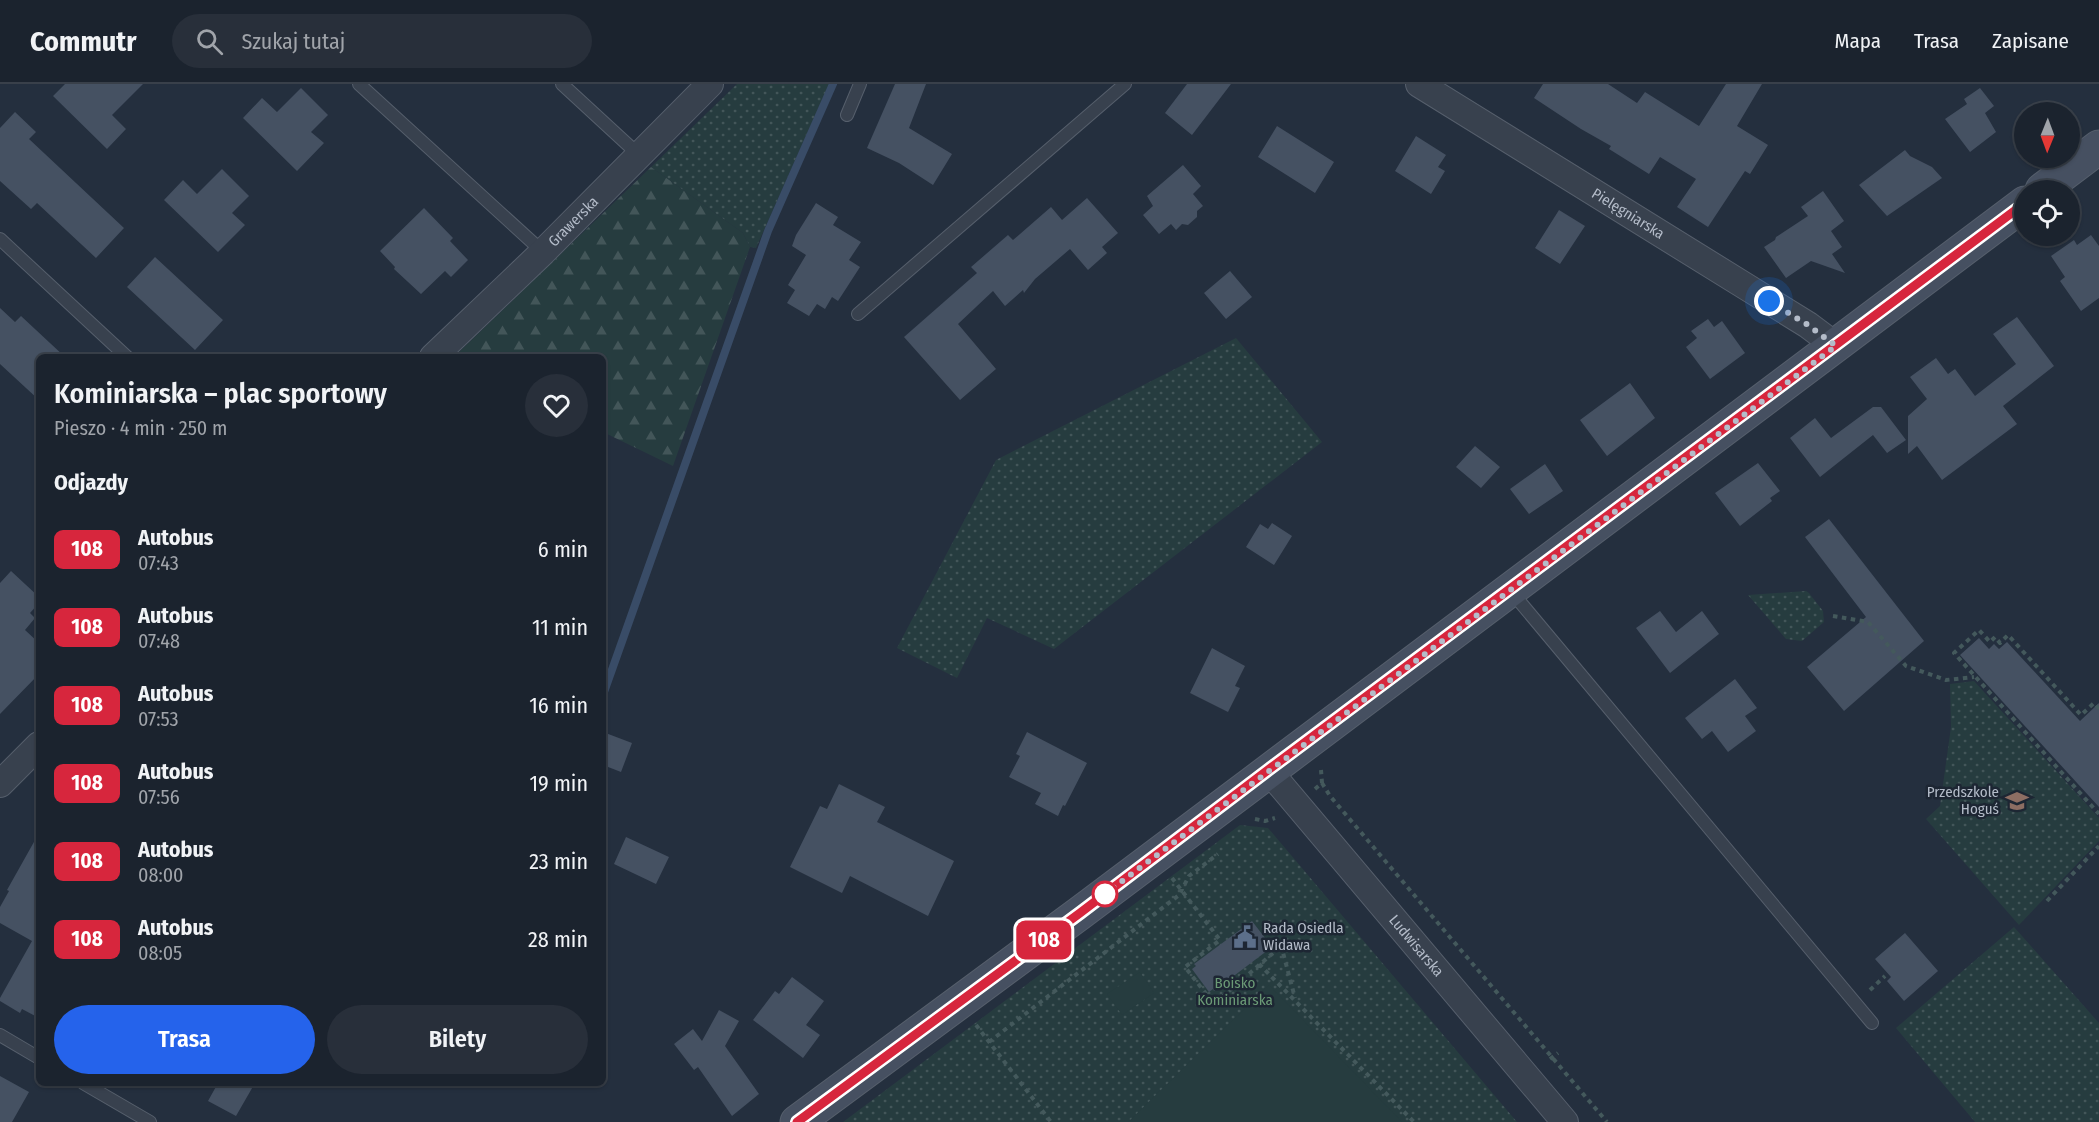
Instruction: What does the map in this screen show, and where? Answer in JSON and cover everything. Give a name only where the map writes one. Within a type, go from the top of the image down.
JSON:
[{"type":"street","name":"Grawerska","points":[[436,354],[543,252],[710,84]]},
{"type":"street","name":"Pielęgniarska","points":[[1419,84],[1808,325],[1836,346]]},
{"type":"street","points":[[2055,180],[2099,147]]},
{"type":"street","points":[[797,1122],[1080,913],[2014,211]]},
{"type":"street","points":[[0,784],[36,748]]},
{"type":"street","name":"Ludwisarska","points":[[1268,770],[1564,1122]]},
{"type":"lane","points":[[359,84],[543,252]]},
{"type":"lane","points":[[562,84],[639,155]]},
{"type":"lane","points":[[847,115],[860,84]]},
{"type":"lane","points":[[858,314],[1125,84]]},
{"type":"lane","points":[[0,239],[124,354]]},
{"type":"lane","points":[[1509,590],[1872,1023]]},
{"type":"lane","points":[[0,1035],[36,1056]]},
{"type":"lane","points":[[87,1086],[150,1122]]},
{"type":"path","points":[[1833,616],[1868,622],[1906,666],[1944,679],[1975,676]]},
{"type":"path","points":[[2099,709],[2094,703],[2080,715],[2008,635],[2000,643],[1995,638],[1990,642],[1979,630],[1954,653],[2099,814]]},
{"type":"path","points":[[1322,783],[1330,796],[1607,1122]]},
{"type":"path","points":[[1245,818],[1265,820],[1276,818]]},
{"type":"path","points":[[2047,901],[2099,846]]},
{"type":"path","points":[[1051,1122],[989,1042],[1179,895],[1189,876],[1218,854]]},
{"type":"path","points":[[1167,872],[1220,940],[1185,967],[1214,1004],[1287,940]]},
{"type":"path","points":[[1281,945],[1295,999]]},
{"type":"path","points":[[1260,964],[1414,1122]]},
{"type":"green space","points":[[737,84],[829,84],[756,248],[750,247],[743,233],[651,167]]},
{"type":"green space","points":[[651,167],[743,233],[750,247],[673,466],[606,433],[606,354],[457,354]]},
{"type":"green space","points":[[1236,338],[1322,442],[1054,649],[987,618],[957,678],[897,648],[996,460]]},
{"type":"green space","points":[[1806,591],[1823,611],[1824,622],[1802,641],[1786,639],[1748,595]]},
{"type":"green space","points":[[1974,681],[2099,818],[2099,841],[2019,925],[1926,819],[1940,806],[1951,727],[1950,684]]},
{"type":"green space","name":"Boisko Kominiarska","points":[[1240,825],[1268,828],[1517,1122],[843,1122]]},
{"type":"green space","points":[[2014,927],[2099,1023],[2099,1122],[1975,1122],[1896,1028]]},
{"type":"green space","points":[[1140,972],[1154,993],[1122,1015],[1107,994]]},
{"type":"green space","points":[[1269,985],[1402,1122],[1128,1122]]},
{"type":"building","points":[[65,84],[143,84],[112,115],[126,129],[107,149],[53,96]]},
{"type":"building","points":[[895,84],[926,84],[909,128],[952,154],[933,185],[899,163],[867,148]]},
{"type":"building","points":[[1187,84],[1231,84],[1192,135],[1165,113]]},
{"type":"building","points":[[1543,84],[1608,84],[1637,103],[1645,92],[1699,126],[1726,84],[1762,84],[1737,126],[1768,145],[1750,174],[1745,171],[1708,227],[1677,207],[1696,179],[1660,157],[1649,174],[1609,149],[1611,146],[1534,98]]},
{"type":"building","points":[[301,88],[328,115],[311,132],[324,143],[297,171],[243,118],[262,98],[277,112]]},
{"type":"building","points":[[1980,88],[1994,106],[1985,113],[1996,132],[1970,152],[1945,119],[1967,104],[1964,99]]},
{"type":"building","points":[[15,112],[36,132],[29,139],[124,228],[96,258],[37,203],[31,209],[0,181],[0,128]]},
{"type":"building","points":[[1277,126],[1334,162],[1315,193],[1258,157]]},
{"type":"building","points":[[1416,136],[1446,155],[1438,167],[1445,171],[1431,194],[1395,171]]},
{"type":"building","points":[[1905,150],[1910,156],[1932,167],[1942,178],[1887,216],[1859,185]]},
{"type":"building","points":[[1183,165],[1201,186],[1193,194],[1203,206],[1197,211],[1197,217],[1188,225],[1182,224],[1176,230],[1171,224],[1159,234],[1143,215],[1153,206],[1147,196]]},
{"type":"building","points":[[222,169],[249,196],[232,213],[245,225],[218,252],[164,200],[183,180],[197,194]]},
{"type":"building","points":[[1823,191],[1844,221],[1831,231],[1842,247],[1832,254],[1845,273],[1811,261],[1786,278],[1764,247],[1808,216],[1801,207]]},
{"type":"building","points":[[1087,198],[1118,233],[1102,247],[1107,253],[1088,270],[1070,249],[1035,279],[1024,293],[1023,290],[1005,306],[993,291],[958,324],[996,369],[960,400],[904,337],[977,273],[971,267],[1008,235],[1013,240],[1051,207],[1062,220]]},
{"type":"building","points":[[816,203],[838,217],[833,225],[861,242],[849,260],[860,267],[838,301],[832,297],[825,309],[817,304],[809,316],[787,303],[795,290],[788,285],[806,255],[792,246],[796,235]]},
{"type":"building","points":[[424,208],[453,238],[450,241],[468,260],[451,277],[445,271],[421,294],[394,269],[395,267],[380,251]]},
{"type":"building","points":[[1559,210],[1585,226],[1560,264],[1535,248]]},
{"type":"building","points":[[2091,235],[2099,246],[2099,298],[2081,311],[2060,281],[2065,277],[2051,256],[2065,246],[2080,246],[2080,243]]},
{"type":"building","points":[[155,257],[223,320],[195,350],[127,287]]},
{"type":"building","points":[[1230,271],[1252,297],[1226,319],[1204,293]]},
{"type":"building","points":[[0,308],[15,322],[21,316],[62,354],[36,354],[36,397],[0,364]]},
{"type":"building","points":[[2017,317],[2054,366],[2003,406],[2017,424],[1942,480],[1917,446],[1908,454],[1908,416],[1927,399],[1910,377],[1936,358],[1948,374],[1955,369],[1975,396],[2016,364],[1993,334]]},
{"type":"building","points":[[1708,319],[1714,327],[1722,321],[1745,353],[1710,379],[1686,347],[1697,338],[1691,331]]},
{"type":"building","points":[[1630,383],[1655,418],[1607,456],[1580,420]]},
{"type":"building","points":[[1873,407],[1881,407],[1906,440],[1887,453],[1873,435],[1820,477],[1790,438],[1815,418],[1831,438]]},
{"type":"building","points":[[1475,446],[1500,467],[1481,488],[1456,467]]},
{"type":"building","points":[[1758,463],[1780,491],[1770,498],[1772,501],[1740,526],[1715,493]]},
{"type":"building","points":[[1545,464],[1563,491],[1529,514],[1510,489]]},
{"type":"building","points":[[1829,519],[1924,641],[1844,711],[1807,667],[1866,617],[1805,537]]},
{"type":"building","points":[[1272,523],[1292,536],[1274,565],[1246,547],[1260,524],[1268,529]]},
{"type":"building","points":[[11,571],[36,594],[36,606],[30,613],[35,618],[25,630],[36,640],[36,677],[0,714],[0,583]]},
{"type":"building","points":[[1660,611],[1676,632],[1702,611],[1719,634],[1670,673],[1636,628]]},
{"type":"building","points":[[1979,638],[1989,649],[1994,644],[1999,649],[2007,642],[2080,721],[2099,703],[2099,807],[1960,655]]},
{"type":"building","points":[[1212,648],[1245,666],[1235,686],[1240,688],[1228,712],[1190,693]]},
{"type":"building","points":[[1735,679],[1757,708],[1745,716],[1756,731],[1728,752],[1712,731],[1702,739],[1685,718]]},
{"type":"building","points":[[1027,732],[1087,763],[1058,816],[1035,804],[1041,793],[1009,777],[1020,756],[1016,754]]},
{"type":"building","points":[[606,733],[632,743],[621,772],[606,766]]},
{"type":"building","points":[[839,784],[885,807],[877,822],[954,861],[928,916],[850,876],[842,893],[790,867],[820,806],[827,809]]},
{"type":"building","points":[[626,837],[669,857],[656,884],[614,864]]},
{"type":"building","points":[[36,838],[36,1016],[22,1009],[20,1013],[0,1001],[32,941],[0,923],[0,907],[9,891],[7,890]]},
{"type":"building","points":[[1252,921],[1272,947],[1214,991],[1213,989],[1209,992],[1192,969],[1196,966],[1194,964]]},
{"type":"building","points":[[1905,933],[1938,971],[1904,1001],[1887,981],[1891,977],[1875,959]]},
{"type":"building","points":[[792,977],[824,1001],[806,1025],[820,1035],[803,1058],[753,1020],[775,991],[779,994]]},
{"type":"building","points":[[719,1010],[739,1021],[725,1046],[759,1094],[732,1116],[698,1067],[694,1070],[674,1044],[693,1029],[702,1041]]},
{"type":"building","points":[[0,1076],[29,1092],[12,1122],[0,1122]]},
{"type":"building","points":[[216,1086],[253,1086],[236,1116],[208,1101]]},
{"type":"waterway","points":[[606,687],[768,231],[833,84]]},
{"type":"bus line","name":"108","points":[[797,1122],[1179,839],[2014,211]]},
{"type":"place","name":"Przedszkole Hoguś","points":[[2017,801]]},
{"type":"place","name":"Rada Osiedla Widawa","points":[[1245,937]]},
{"type":"route","points":[[1105,894],[1836,346],[1808,325],[1769,301]]}]
